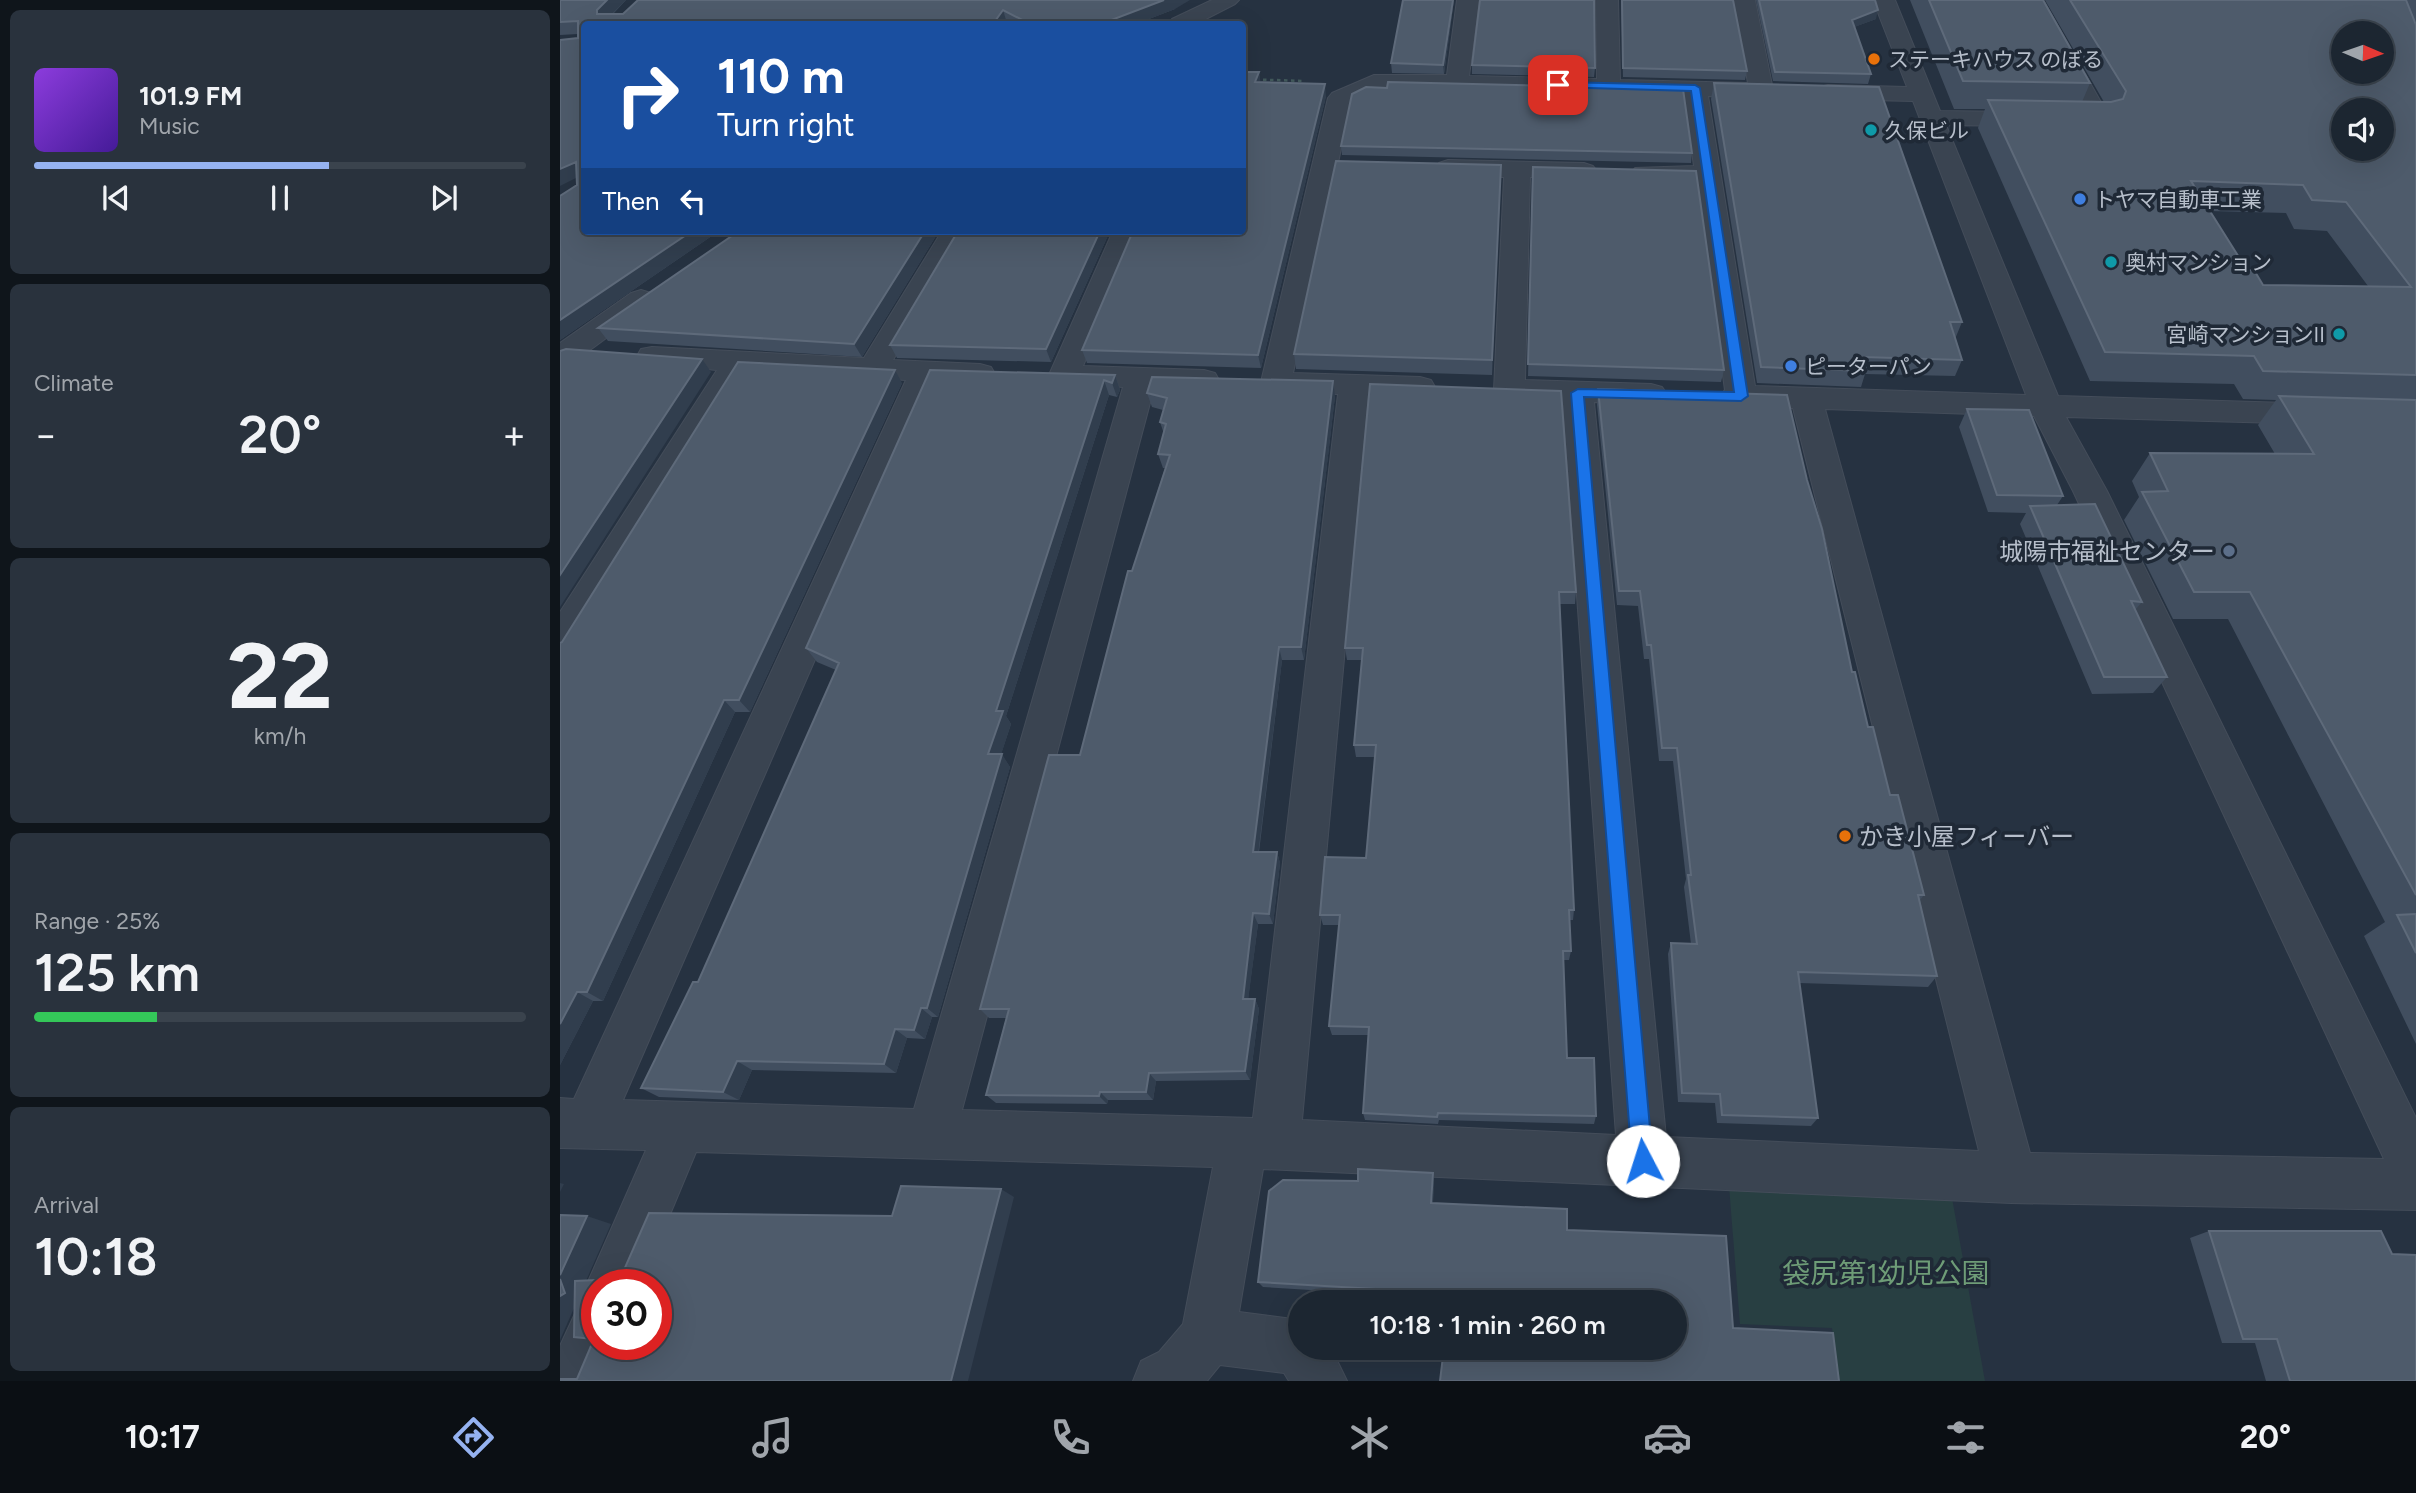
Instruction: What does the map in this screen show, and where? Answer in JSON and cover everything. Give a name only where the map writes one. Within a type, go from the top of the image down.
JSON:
[{"type":"street","points":[[1186,21],[1228,0]]},
{"type":"street","points":[[1457,83],[1468,0]]},
{"type":"street","points":[[1607,0],[1609,86]]},
{"type":"street","points":[[1744,0],[1761,90]]},
{"type":"street","points":[[1884,0],[2046,405],[2416,1172]]},
{"type":"street","points":[[1933,118],[2099,120],[2032,0]]},
{"type":"street","points":[[1254,382],[1325,165],[1340,98],[1374,82],[1920,94]]},
{"type":"street","points":[[1695,88],[1709,174],[1727,396],[2416,417]]},
{"type":"street","points":[[1325,165],[1352,166]]},
{"type":"street","points":[[1421,167],[1709,174]]},
{"type":"street","points":[[1517,170],[1497,390],[1673,395]]},
{"type":"street","points":[[873,368],[953,235]]},
{"type":"street","points":[[1036,375],[1124,235]]},
{"type":"street","points":[[565,354],[665,282]]},
{"type":"street","points":[[565,354],[618,354],[736,363],[873,368],[924,374],[1445,388]]},
{"type":"street","points":[[560,643],[736,363]]},
{"type":"street","points":[[924,374],[574,1123],[1259,1144],[2011,1178],[2416,1185]]},
{"type":"street","points":[[930,1135],[1141,379]]},
{"type":"street","points":[[1161,1381],[1178,1372],[1208,1336],[1259,1144],[1354,385]]},
{"type":"street","points":[[1578,393],[1643,1161]]},
{"type":"street","points":[[1807,400],[2011,1178]]},
{"type":"street","points":[[620,1269],[682,1126]]},
{"type":"street","points":[[1208,1336],[1288,1346]]},
{"type":"street","points":[[573,1381],[582,1360]]},
{"type":"street","points":[[1307,1360],[1319,1381]]},
{"type":"green space","name":"袋尻第1幼児公園","points":[[1729,1186],[1952,1198],[1985,1381],[1839,1381],[1832,1328],[1740,1324]]},
{"type":"building","points":[[560,0],[607,0],[597,10],[597,14],[623,14],[638,0],[1164,0],[1109,21],[1024,21],[1003,10],[995,21],[581,21],[581,235],[686,235],[560,320],[560,196],[577,185],[576,162],[560,169],[560,40],[578,38],[578,21],[560,22]]},
{"type":"building","points":[[1403,0],[1453,0],[1443,65],[1391,63]]},
{"type":"building","points":[[1480,0],[1594,0],[1595,68],[1472,65]]},
{"type":"building","points":[[1622,0],[1733,0],[1747,71],[1623,68]]},
{"type":"building","points":[[1759,0],[1875,0],[1878,10],[1852,20],[1871,74],[1775,72]]},
{"type":"building","points":[[1929,0],[2043,0],[2090,83],[1963,81]]},
{"type":"building","points":[[2070,0],[2406,0],[2416,25],[2416,375],[2263,371],[2254,356],[2105,352],[1988,100],[2111,102],[2123,99],[2126,91]],"holes":[[[2191,181],[2303,185],[2312,200],[2346,202],[2411,287],[2263,285],[2254,270],[2247,270]]]},
{"type":"building","points":[[1246,72],[1259,72],[1255,82],[1325,84],[1258,355],[1082,350],[1131,235],[1246,235]]},
{"type":"building","points":[[1388,82],[1683,89],[1692,153],[1341,146],[1352,94],[1366,87],[1387,88]]},
{"type":"building","points":[[1714,83],[1879,87],[1962,322],[1950,322],[1962,360],[1863,357],[1866,371],[1761,367]]},
{"type":"building","points":[[1336,161],[1501,165],[1492,360],[1294,354]]},
{"type":"building","points":[[1533,167],[1696,171],[1724,370],[1528,364]]},
{"type":"building","points":[[733,235],[922,235],[854,344],[598,328]]},
{"type":"building","points":[[956,235],[1098,235],[1046,349],[890,345]]},
{"type":"building","points":[[566,349],[702,359],[560,575],[560,351]]},
{"type":"building","points":[[738,362],[895,370],[739,700],[724,700],[587,992],[577,992],[560,1024],[560,643]]},
{"type":"building","points":[[930,370],[1115,375],[1112,383],[1104,380],[996,711],[1003,711],[988,754],[1002,754],[927,1008],[921,1008],[914,1030],[895,1029],[884,1064],[737,1061],[723,1092],[641,1088],[693,982],[698,982],[839,663],[806,648]]},
{"type":"building","points":[[1152,377],[1333,381],[1301,647],[1279,647],[1253,852],[1277,852],[1269,914],[1253,913],[1243,999],[1255,999],[1245,1071],[1149,1073],[1146,1092],[1100,1092],[1099,1096],[986,1095],[1009,1009],[980,1009],[1049,755],[1080,755],[1128,571],[1132,571],[1170,455],[1158,454],[1166,424],[1160,422],[1167,398],[1147,393]]},
{"type":"building","points":[[1370,384],[1561,391],[1576,592],[1559,592],[1574,910],[1569,910],[1571,951],[1563,951],[1567,1058],[1594,1058],[1596,1116],[1438,1113],[1437,1117],[1363,1113],[1369,1027],[1329,1026],[1340,915],[1320,915],[1325,857],[1366,858],[1376,745],[1354,745],[1363,648],[1345,648]]},
{"type":"building","points":[[1598,389],[1787,395],[1807,480],[1822,529],[1852,672],[1855,672],[1868,727],[1873,727],[1890,795],[1898,795],[1924,895],[1918,895],[1937,976],[1798,972],[1818,1118],[1722,1115],[1720,1094],[1682,1093],[1671,943],[1697,944],[1677,748],[1662,748],[1651,645],[1647,645],[1640,591],[1619,591]]},
{"type":"building","points":[[2279,396],[2416,400],[2416,895],[2250,592],[2194,592],[2142,492],[2168,491],[2150,453],[2314,454]]},
{"type":"building","points":[[1967,409],[2029,410],[2063,496],[1997,495]]},
{"type":"building","points":[[2095,504],[2142,602],[2131,601],[2167,677],[2104,677],[2030,506]]},
{"type":"building","points":[[2416,914],[2416,953],[2397,915]]},
{"type":"building","points":[[1358,1169],[1433,1173],[1431,1203],[1567,1209],[1567,1230],[1726,1236],[1733,1328],[1833,1333],[1839,1381],[1440,1381],[1443,1360],[1687,1360],[1687,1290],[1375,1290],[1258,1282],[1269,1191],[1283,1180],[1358,1181]]},
{"type":"building","points":[[901,1186],[1001,1189],[951,1381],[560,1381],[577,1379],[585,1360],[672,1360],[672,1269],[624,1269],[649,1213],[892,1216]]},
{"type":"building","points":[[560,1215],[587,1216],[560,1275]]},
{"type":"building","points":[[2209,1231],[2381,1231],[2392,1254],[2416,1255],[2416,1381],[2290,1381],[2277,1339],[2243,1339]]},
{"type":"building","points":[[560,1279],[565,1293],[560,1296]]},
{"type":"building","points":[[575,1281],[581,1281],[581,1338],[574,1337]]},
{"type":"place","name":"ステーキハウス のぼる","points":[[1874,59]]},
{"type":"place","name":"久保ビル","points":[[1871,130]]},
{"type":"place","name":"トヤマ自動車工業","points":[[2080,199]]},
{"type":"place","name":"奥村マンション","points":[[2111,262]]},
{"type":"place","name":"宮崎マンションII","points":[[2339,334]]},
{"type":"place","name":"ピーターパン","points":[[1791,366]]},
{"type":"place","name":"城陽市福祉センター","points":[[2229,551]]},
{"type":"place","name":"かき小屋フィーバー","points":[[1845,836]]},
{"type":"route","points":[[1558,85],[1695,88],[1741,396],[1578,393],[1643,1161]]}]
